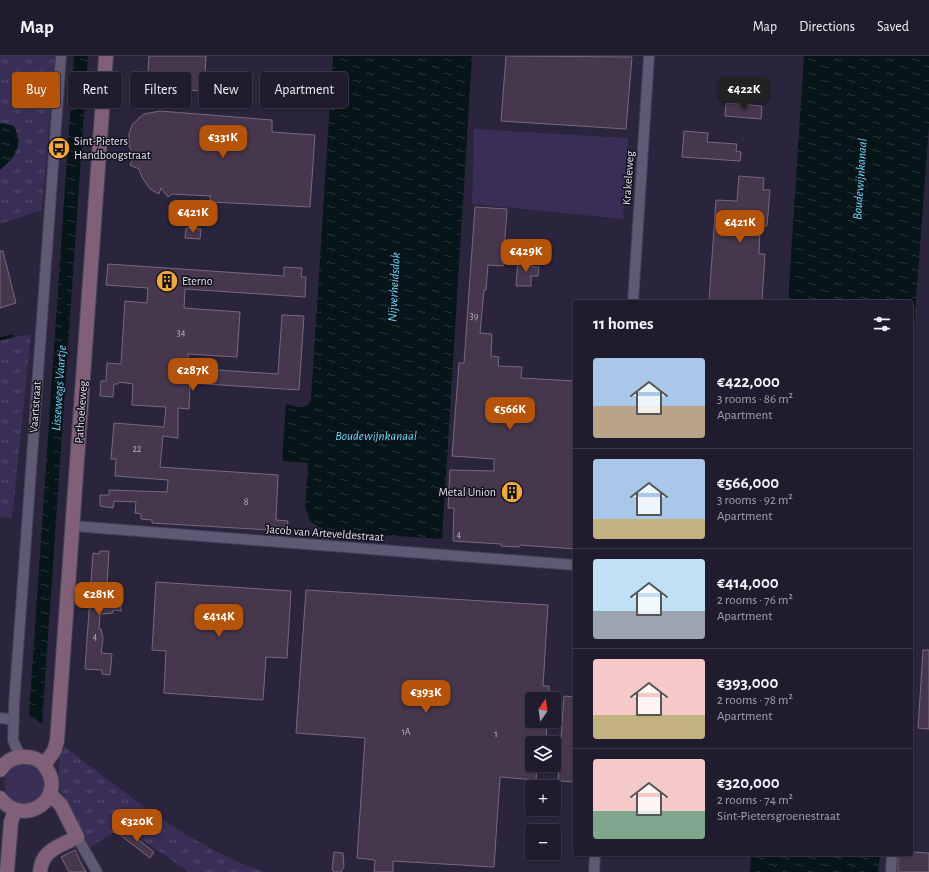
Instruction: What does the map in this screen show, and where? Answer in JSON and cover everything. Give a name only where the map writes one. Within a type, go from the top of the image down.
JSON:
[{"type":"main road","name":"Pathoekeweg","points":[[44,765],[54,751],[57,740],[106,56]]},
{"type":"main road","points":[[0,770],[12,759],[20,756],[37,759],[44,765],[51,778],[50,794],[40,807],[32,811],[15,810],[6,806],[0,799]]},
{"type":"main road","points":[[40,872],[41,862],[46,853],[77,837],[62,805],[50,794]]},
{"type":"main road","points":[[7,872],[11,822],[15,810]]},
{"type":"street","name":"Vaartstraat","points":[[20,756],[13,740],[14,720],[61,56]]},
{"type":"street","name":"Krakeleweg","points":[[633,300],[649,56]]},
{"type":"street","name":"Jacob van Arteveldestraat","points":[[73,526],[573,565]]},
{"type":"street","points":[[0,718],[14,720]]},
{"type":"street","points":[[77,837],[97,872]]},
{"type":"street","points":[[594,872],[595,856]]},
{"type":"street","points":[[891,872],[892,856]]},
{"type":"green space","points":[[0,56],[55,56],[54,72],[12,72],[12,108],[51,108],[42,210],[0,224]]},
{"type":"green space","points":[[474,129],[628,138],[623,219],[472,204]]},
{"type":"green space","points":[[31,334],[12,518],[0,517],[0,340]]},
{"type":"green space","points":[[62,745],[159,817],[211,848],[238,862],[265,872],[189,872],[124,827],[90,847],[68,808],[61,791],[58,778]]},
{"type":"green space","points":[[25,763],[40,769],[46,784],[40,799],[25,805],[10,799],[4,784],[10,769]]},
{"type":"water","points":[[74,56],[88,56],[87,72],[73,72]]},
{"type":"water","name":"Boudewijnkanaal","points":[[333,56],[472,56],[442,539],[327,531],[310,521],[305,507],[308,463],[282,461],[286,404],[304,407],[309,404],[311,400],[330,108],[348,108],[348,72],[332,72]]},
{"type":"water","name":"Boudewijnkanaal","points":[[804,56],[929,56],[929,126],[913,339],[913,300],[788,300]]},
{"type":"water","name":"Lisseweegs Vaartje","points":[[70,108],[84,108],[42,724],[29,715]]},
{"type":"water","points":[[2,123],[14,126],[17,133],[18,145],[14,156],[0,170],[0,124]]},
{"type":"water","points":[[751,856],[880,856],[878,872],[750,872]]},
{"type":"building","points":[[149,56],[206,56],[205,72],[199,72],[199,91],[191,90],[191,72],[148,72]]},
{"type":"building","points":[[506,56],[632,57],[626,129],[501,121]]},
{"type":"building","points":[[726,103],[762,106],[761,119],[725,116]]},
{"type":"building","points":[[160,111],[272,120],[272,132],[315,135],[310,207],[211,202],[210,196],[172,194],[168,197],[161,188],[159,194],[150,189],[142,177],[139,169],[130,165],[134,156],[129,146],[129,134],[132,125],[144,114]]},
{"type":"building","points":[[684,131],[708,133],[707,142],[737,144],[736,151],[741,152],[740,161],[682,157]]},
{"type":"building","points":[[739,176],[764,178],[763,190],[770,190],[767,226],[760,226],[759,254],[765,254],[762,300],[709,300],[716,200],[737,201]]},
{"type":"building","name":"Metal Union","points":[[475,207],[507,209],[503,266],[488,265],[480,333],[492,334],[491,356],[499,357],[498,366],[522,367],[521,378],[573,381],[573,549],[520,545],[519,547],[501,546],[501,544],[453,541],[454,508],[448,508],[450,470],[494,471],[494,459],[452,456],[459,363],[464,363]]},
{"type":"building","points":[[186,228],[201,229],[200,239],[185,238]]},
{"type":"building","points":[[0,251],[3,251],[16,303],[0,308]]},
{"type":"building","points":[[518,259],[532,260],[532,267],[539,267],[538,276],[531,276],[531,286],[516,286]]},
{"type":"building","points":[[108,264],[284,276],[284,267],[302,268],[301,277],[306,277],[305,297],[185,289],[184,308],[240,312],[237,357],[188,354],[187,368],[278,374],[282,315],[304,316],[299,390],[190,383],[189,409],[178,408],[178,438],[163,436],[160,467],[278,475],[276,520],[288,521],[287,531],[152,523],[152,520],[141,519],[141,514],[135,513],[136,502],[114,501],[113,508],[100,506],[100,495],[109,495],[109,490],[167,492],[168,480],[115,476],[116,459],[111,459],[114,423],[164,427],[166,407],[132,405],[133,384],[119,382],[118,384],[114,384],[113,397],[100,396],[101,381],[106,381],[107,363],[121,364],[125,301],[147,303],[148,288],[106,285]]},
{"type":"building","points":[[100,551],[109,551],[107,585],[102,585],[101,599],[105,600],[105,602],[121,603],[121,611],[113,610],[113,613],[100,614],[99,629],[101,629],[103,639],[101,653],[112,654],[110,675],[102,674],[102,670],[85,669],[93,553],[99,554]]},
{"type":"building","points":[[156,582],[291,591],[287,658],[266,657],[263,700],[164,693],[166,651],[152,650]]},
{"type":"building","points":[[306,590],[548,605],[543,686],[549,686],[549,692],[525,692],[525,728],[547,728],[546,736],[525,736],[525,772],[537,772],[536,780],[500,777],[494,867],[393,861],[393,872],[374,872],[375,860],[357,858],[365,738],[296,733]]},
{"type":"building","points":[[923,650],[929,650],[929,729],[918,728]]},
{"type":"building","points":[[564,696],[573,697],[573,782],[558,780],[559,772],[561,772],[561,738]]},
{"type":"building","points":[[124,828],[154,852],[150,858],[119,834]]},
{"type":"building","points":[[75,850],[86,872],[69,872],[61,857]]},
{"type":"building","points":[[334,852],[343,853],[344,867],[341,872],[334,872],[332,869]]},
{"type":"building","points":[[913,852],[929,853],[929,872],[898,872],[898,856],[913,856]]},
{"type":"waterway","points":[[0,339],[12,336]]},
{"type":"place","name":"Sint-Pieters Handboogstraat","points":[[59,148]]},
{"type":"place","name":"Eterno","points":[[167,281]]},
{"type":"place","name":"Metal Union","points":[[512,492]]},
{"type":"water label","name":"Nijverheidsdok","points":[[393,287]]}]
